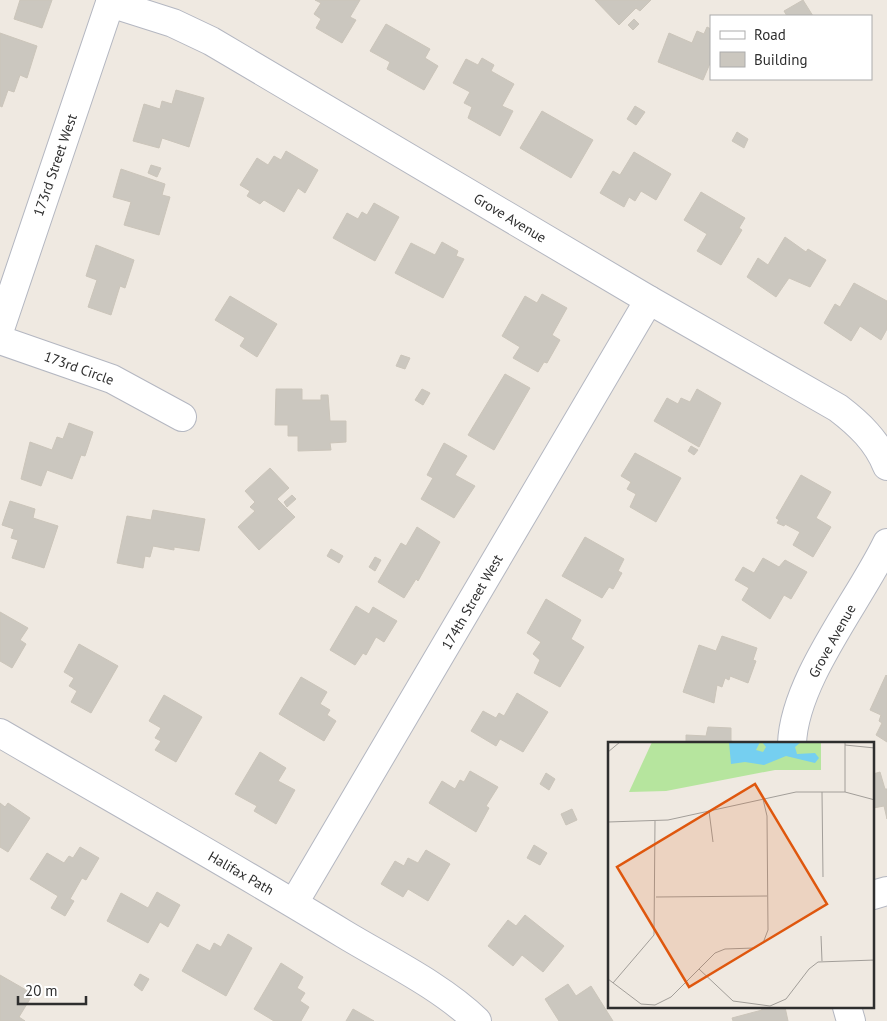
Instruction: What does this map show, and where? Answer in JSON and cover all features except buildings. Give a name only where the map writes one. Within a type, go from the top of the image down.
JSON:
[{"type":"street","name":"Grove Avenue","points":[[110,2],[173,23],[211,41],[649,300],[838,408],[856,422],[872,439],[887,466]]},
{"type":"street","name":"173rd Street West","points":[[0,330],[110,2]]},
{"type":"street","name":"174th Street West","points":[[294,903],[649,300]]},
{"type":"street","name":"173rd Circle","points":[[0,340],[112,379],[182,418]]},
{"type":"street","name":"Grove Avenue","points":[[792,742],[801,699],[816,667],[887,543]]},
{"type":"street","name":"Halifax Path","points":[[0,733],[294,903],[435,989],[477,1021]]},
{"type":"street","points":[[874,895],[887,891]]},
{"type":"street","points":[[847,1008],[851,1021]]}]
